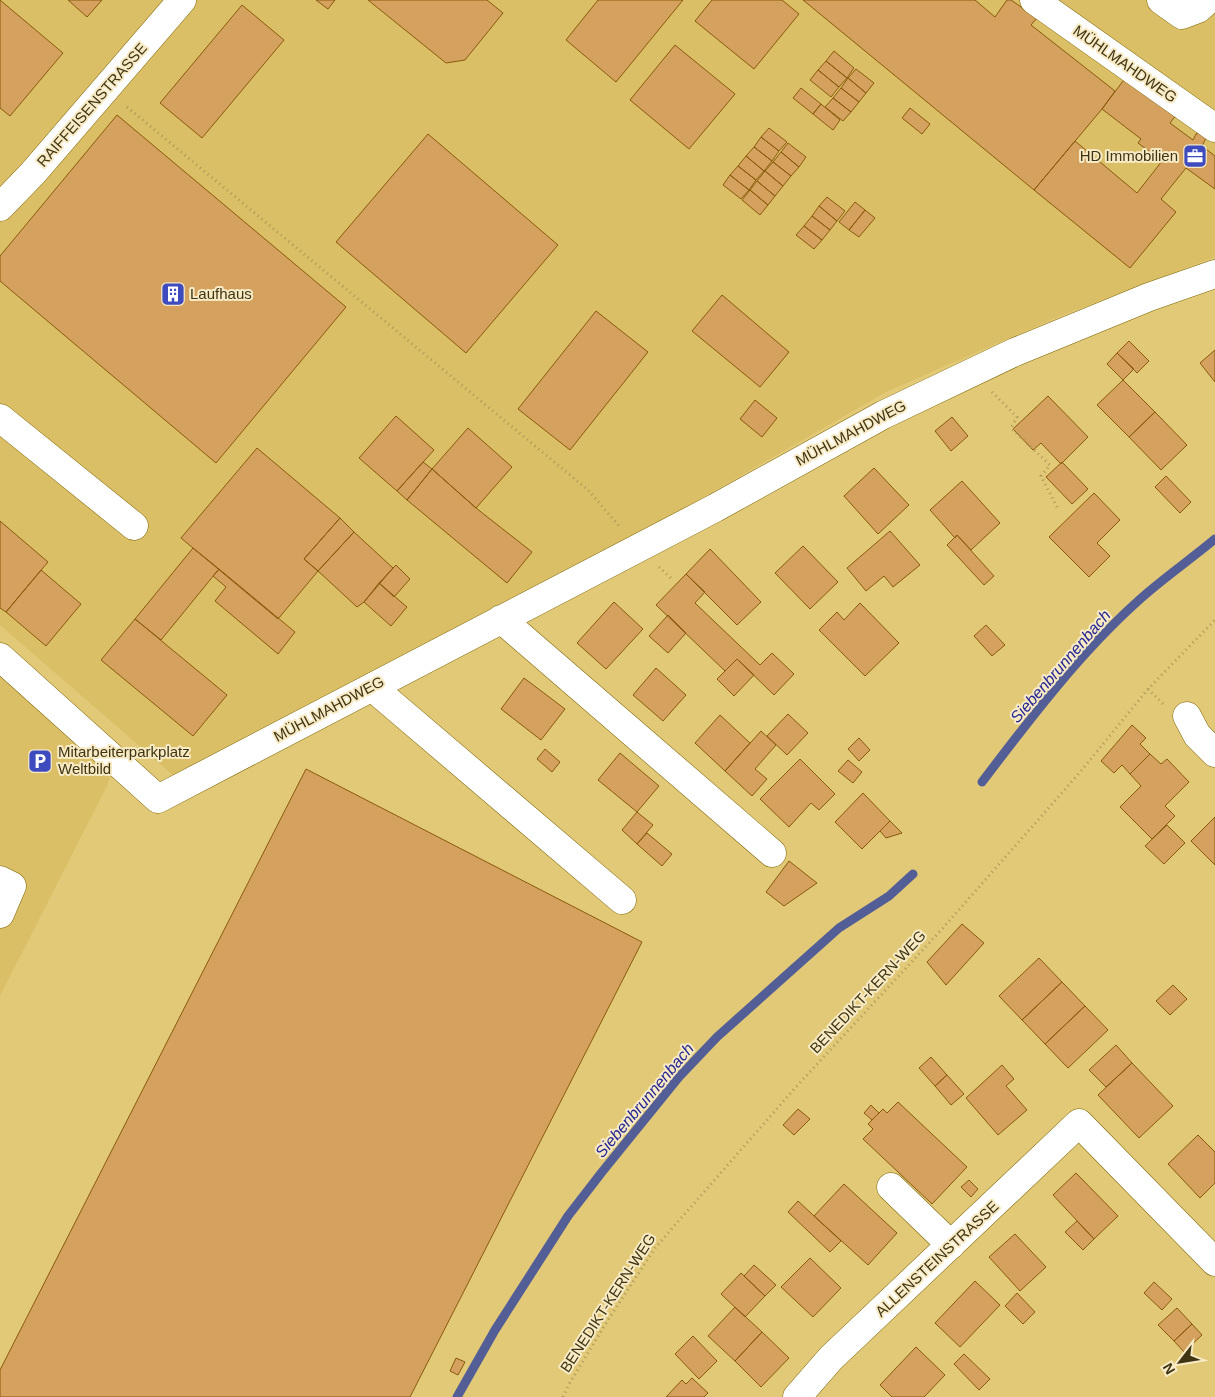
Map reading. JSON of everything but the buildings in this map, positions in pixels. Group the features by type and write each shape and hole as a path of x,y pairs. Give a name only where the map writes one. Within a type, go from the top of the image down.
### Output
{"street":[{"name":"RAIFFEISENSTRASSE","path":"0,207 33,173 182,0"},
{"name":"MÜHLMAHDWEG","path":"1034,0 1215,128"},
{"path":"1161,0 1182,15 1198,9 1208,0"},
{"name":"MÜHLMAHDWEG","path":"0,657 158,798 638,548 883,415 1015,352 1149,297 1215,274"},
{"path":"0,418 134,526"},
{"path":"500,619 772,853"},
{"path":"372,687 622,900"},
{"path":"1187,716 1197,735 1215,753"},
{"path":"0,880 12,886 0,914"},
{"name":"ALLENSTEINSTRASSE","path":"797,1397 832,1358 1080,1123 1215,1262"},
{"path":"891,1187 951,1245"}],"path":[{"path":"105,89 588,490 638,548"},
{"path":"972,372 1017,417 1011,428 1050,465 1041,476 1058,509"},
{"name":"BENEDIKT-KERN-WEG","path":"563,1397 608,1320 655,1248 795,1088 943,928 1081,771 1148,689 1215,620"}],"shaded area":[{"path":"0,0 1215,0 1215,257 1060,316 886,392 610,551 174,776 0,625"},
{"path":"0,673 112,771 107,786 0,996"}],"waterway":[{"name":"Siebenbrunnenbach","path":"982,782 1075,665 1116,621 1147,593 1215,539"},
{"name":"Siebenbrunnenbach","path":"457,1397 495,1330 568,1216 679,1077 717,1037 839,928 889,896 913,874"}],"place":[{"name":"HD Immobilien","path":"1195,156"},
{"name":"Laufhaus","path":"173,294"},
{"name":"Mitarbeiterparkplatz Weltbild","path":"40,761"}]}
